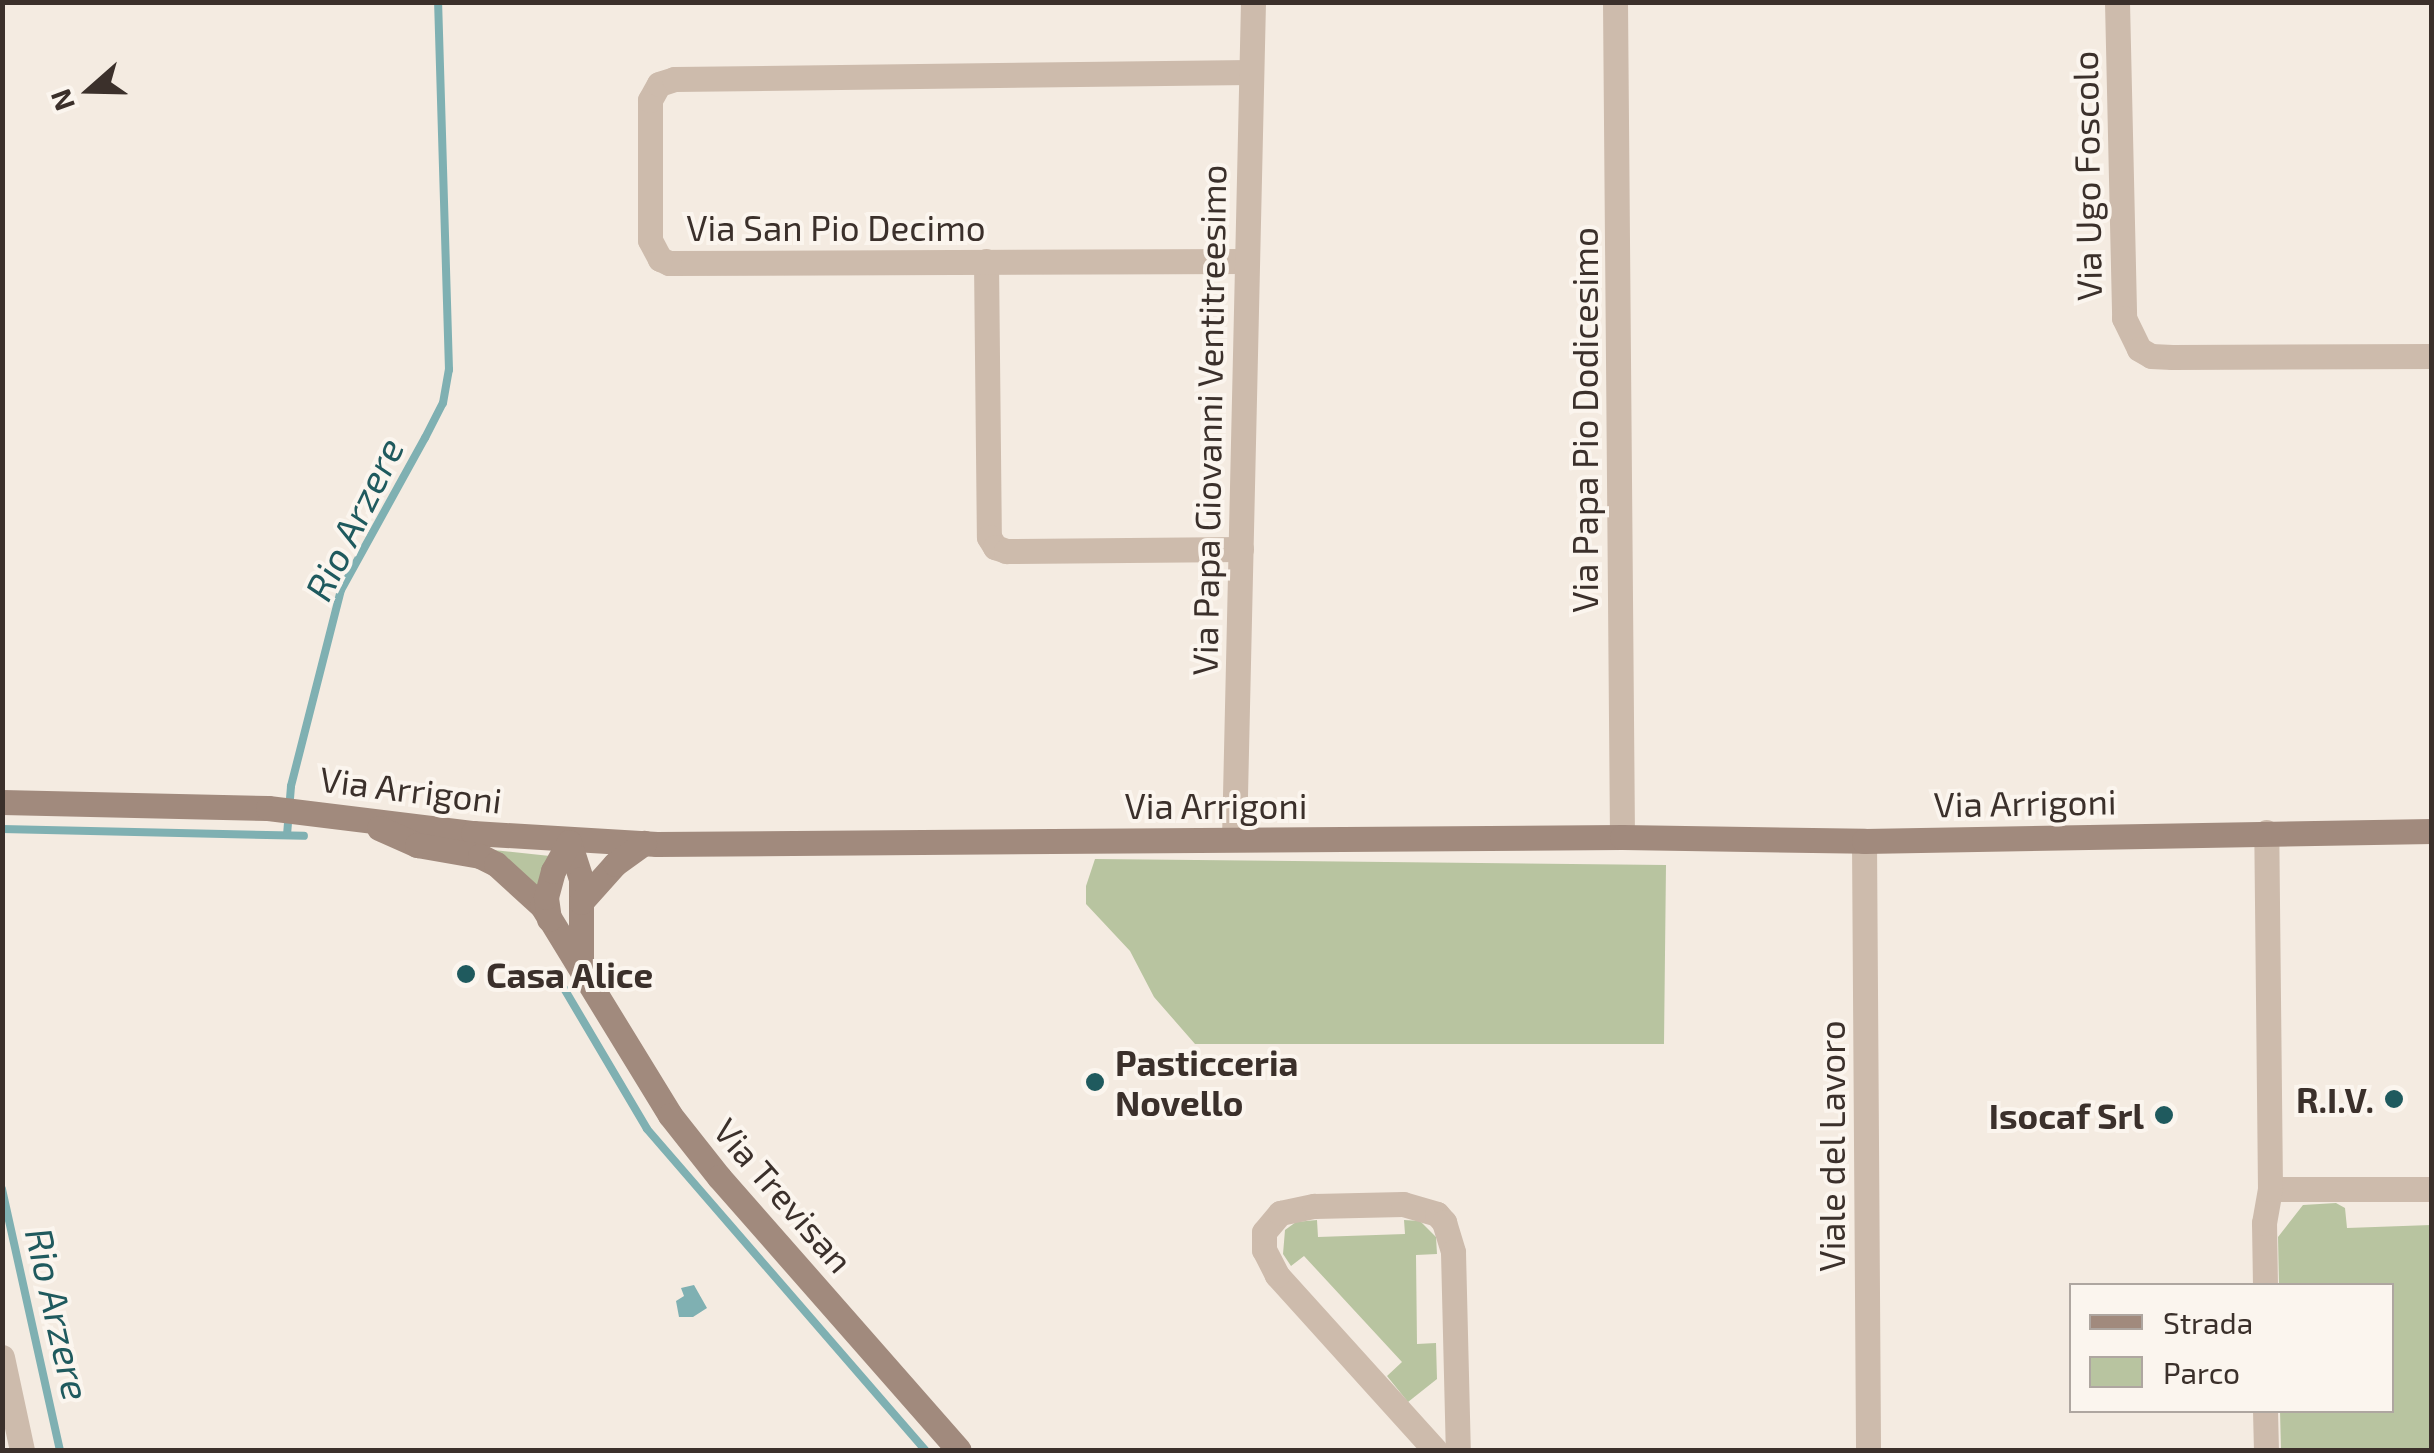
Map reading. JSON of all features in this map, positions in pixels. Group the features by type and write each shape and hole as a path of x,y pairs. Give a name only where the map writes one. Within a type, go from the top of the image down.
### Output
{"street":[{"name":"Via Papa Giovanni Ventitreesimo","path":"1234,839 1252,2"},
{"name":"Via Papa Pio Dodicesimo","path":"1616,2 1622,838"},
{"name":"Via Ugo Foscolo","path":"2117,2 2124,318 2139,349 2151,356 2172,357 2432,356"},
{"name":"Via San Pio Decimo","path":"1246,260 681,265 660,259 650,240 653,90 674,80 1250,72"},
{"path":"986,261 989,537 995,547 1241,549"},
{"name":"Via Arrigoni","path":"2,802 276,808 569,842 644,843 1864,840 2432,831"},
{"name":"Via Trevisan","path":"361,817 404,841 480,856 496,864 549,918 637,1065 707,1162 960,1450"},
{"path":"2264,1283 2264,1223 2270,1189 2266,832"},
{"name":"Viale del Lavoro","path":"1864,840 1868,1450"},
{"path":"549,918 546,897 553,871 569,842"},
{"name":"Via Trevisan","path":"569,842 581,879 581,967"},
{"path":"582,902 615,864 644,843"},
{"path":"2270,1189 2432,1189"},
{"path":"1435,1450 1277,1275 1264,1250 1264,1232 1280,1213 1304,1207 1403,1204 1437,1214 1444,1222 1453,1252 1458,1450"},
{"path":"2,1357 22,1450"},
{"path":"2266,1413 2266,1450"}],"green space":[{"path":"493,850 550,856 539,888"},
{"path":"1095,859 1666,865 1664,1044 1195,1044 1154,997 1130,951 1086,904 1086,886"},
{"path":"2336,1203 2345,1208 2347,1228 2431,1225 2431,1450 2281,1450 2280,1413 2394,1413 2394,1283 2279,1283 2278,1237 2303,1205"},
{"path":"1317,1220 1318,1237 1405,1234 1404,1220 1420,1221 1436,1237 1437,1254 1416,1255 1417,1344 1436,1343 1437,1379 1408,1402 1387,1376 1402,1362 1304,1256 1291,1266 1283,1254 1285,1230 1296,1222"}],"water":[{"path":"694,1285 707,1308 693,1317 679,1317 676,1301 684,1296 681,1288"}],"waterway":[{"name":"Rio Arzere","path":"287,835 291,786 341,590 443,403 449,370 438,2"},
{"name":"Rio Arzere","path":"2,829 304,836"},
{"path":"559,980 647,1129 925,1450"},
{"name":"Rio Arzere","path":"2,1189 60,1450"}],"place":[{"name":"Casa Alice","path":"466,974"},
{"name":"Pasticceria Novello","path":"1095,1082"},
{"name":"R.I.V.","path":"2394,1099"},
{"name":"Isocaf Srl","path":"2164,1115"}]}
